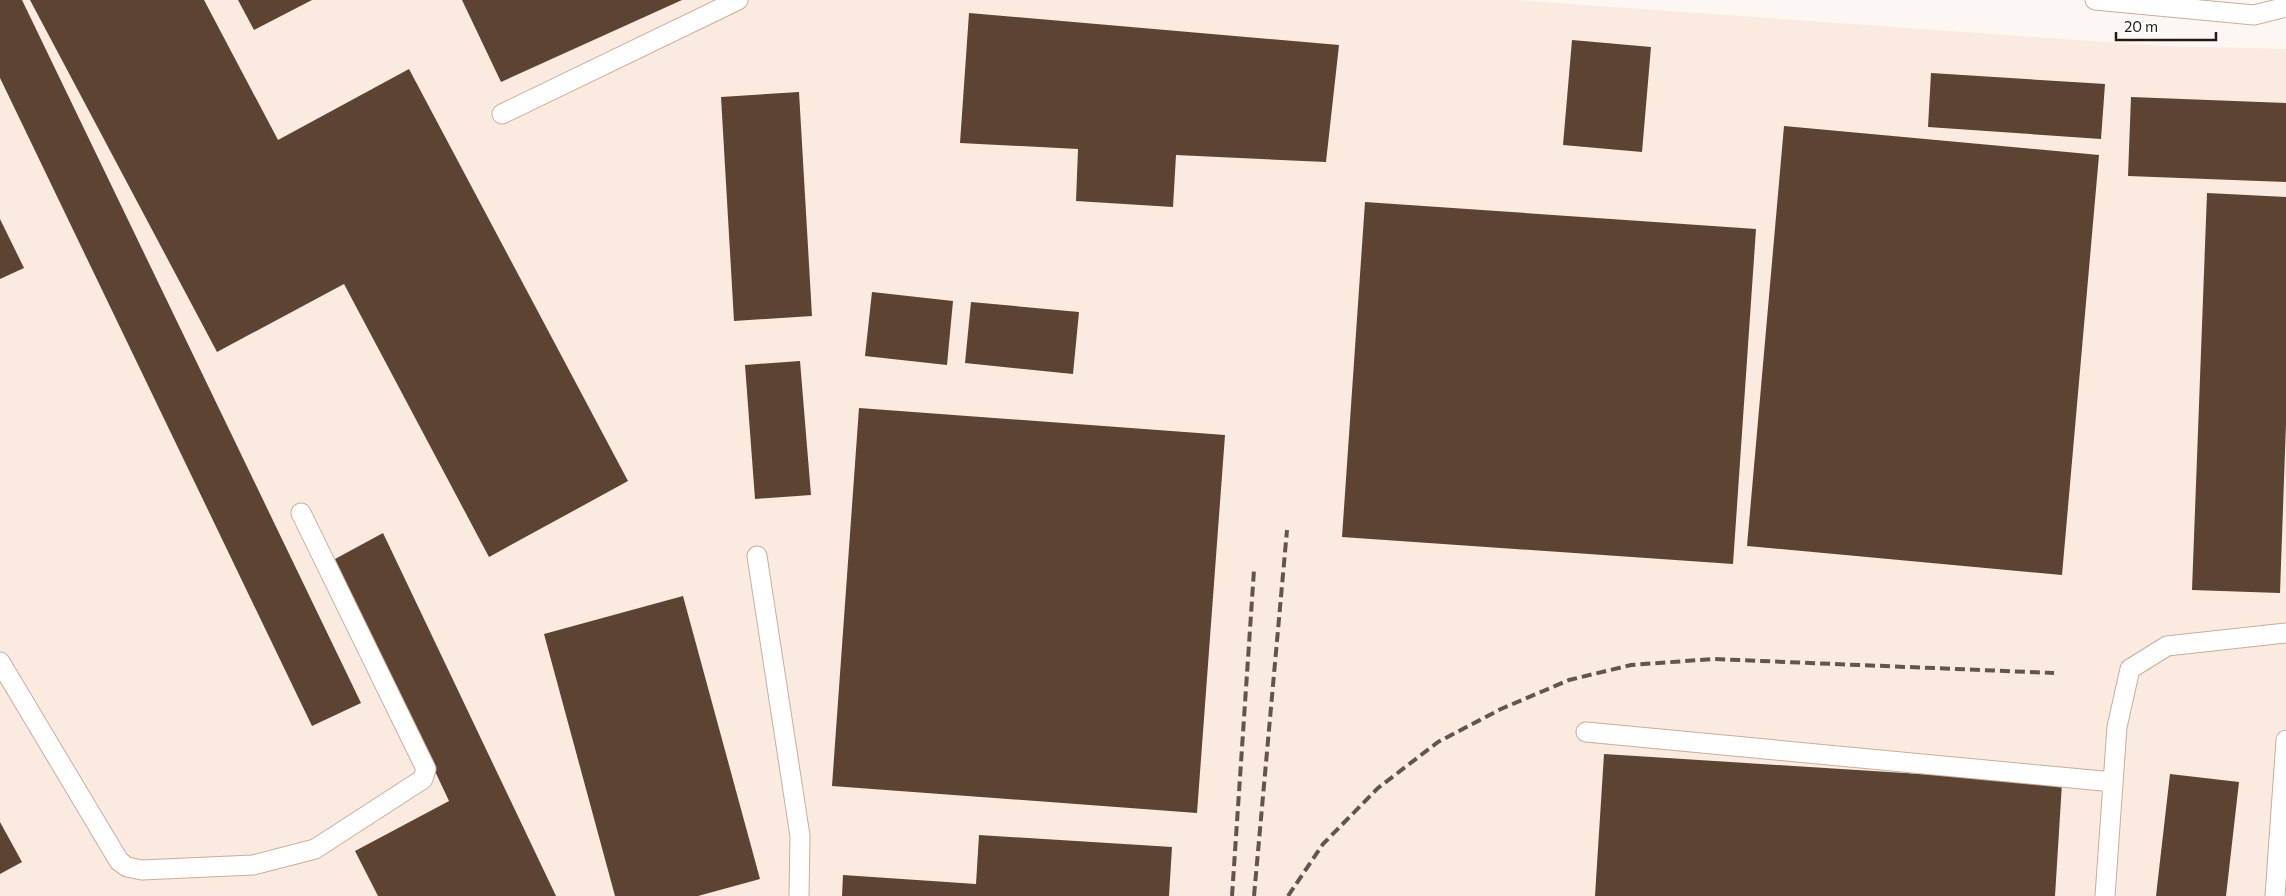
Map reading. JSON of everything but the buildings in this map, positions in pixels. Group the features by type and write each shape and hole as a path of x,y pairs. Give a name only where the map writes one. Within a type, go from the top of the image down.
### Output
{"lane":[{"path":"502,114 738,0"},
{"path":"2095,0 2254,14 2286,8"},
{"path":"0,662 119,861 127,867 142,870 253,865 315,849 423,779 426,770 301,514"},
{"path":"757,556 800,836 799,896"},
{"path":"2105,896 2117,727 2130,669 2167,646 2286,633"},
{"path":"1586,732 2113,782"},
{"path":"2275,896 2286,740"}],"shaded area":[{"path":"0,0 1515,0 2162,46 2286,49 2286,896 0,896"}],"railway":[{"path":"1254,896 1287,530"},
{"path":"1232,896 1254,570"},
{"path":"1288,896 1323,844 1378,788 1438,742 1501,709 1569,680 1631,665 1713,659 2054,673"}]}
